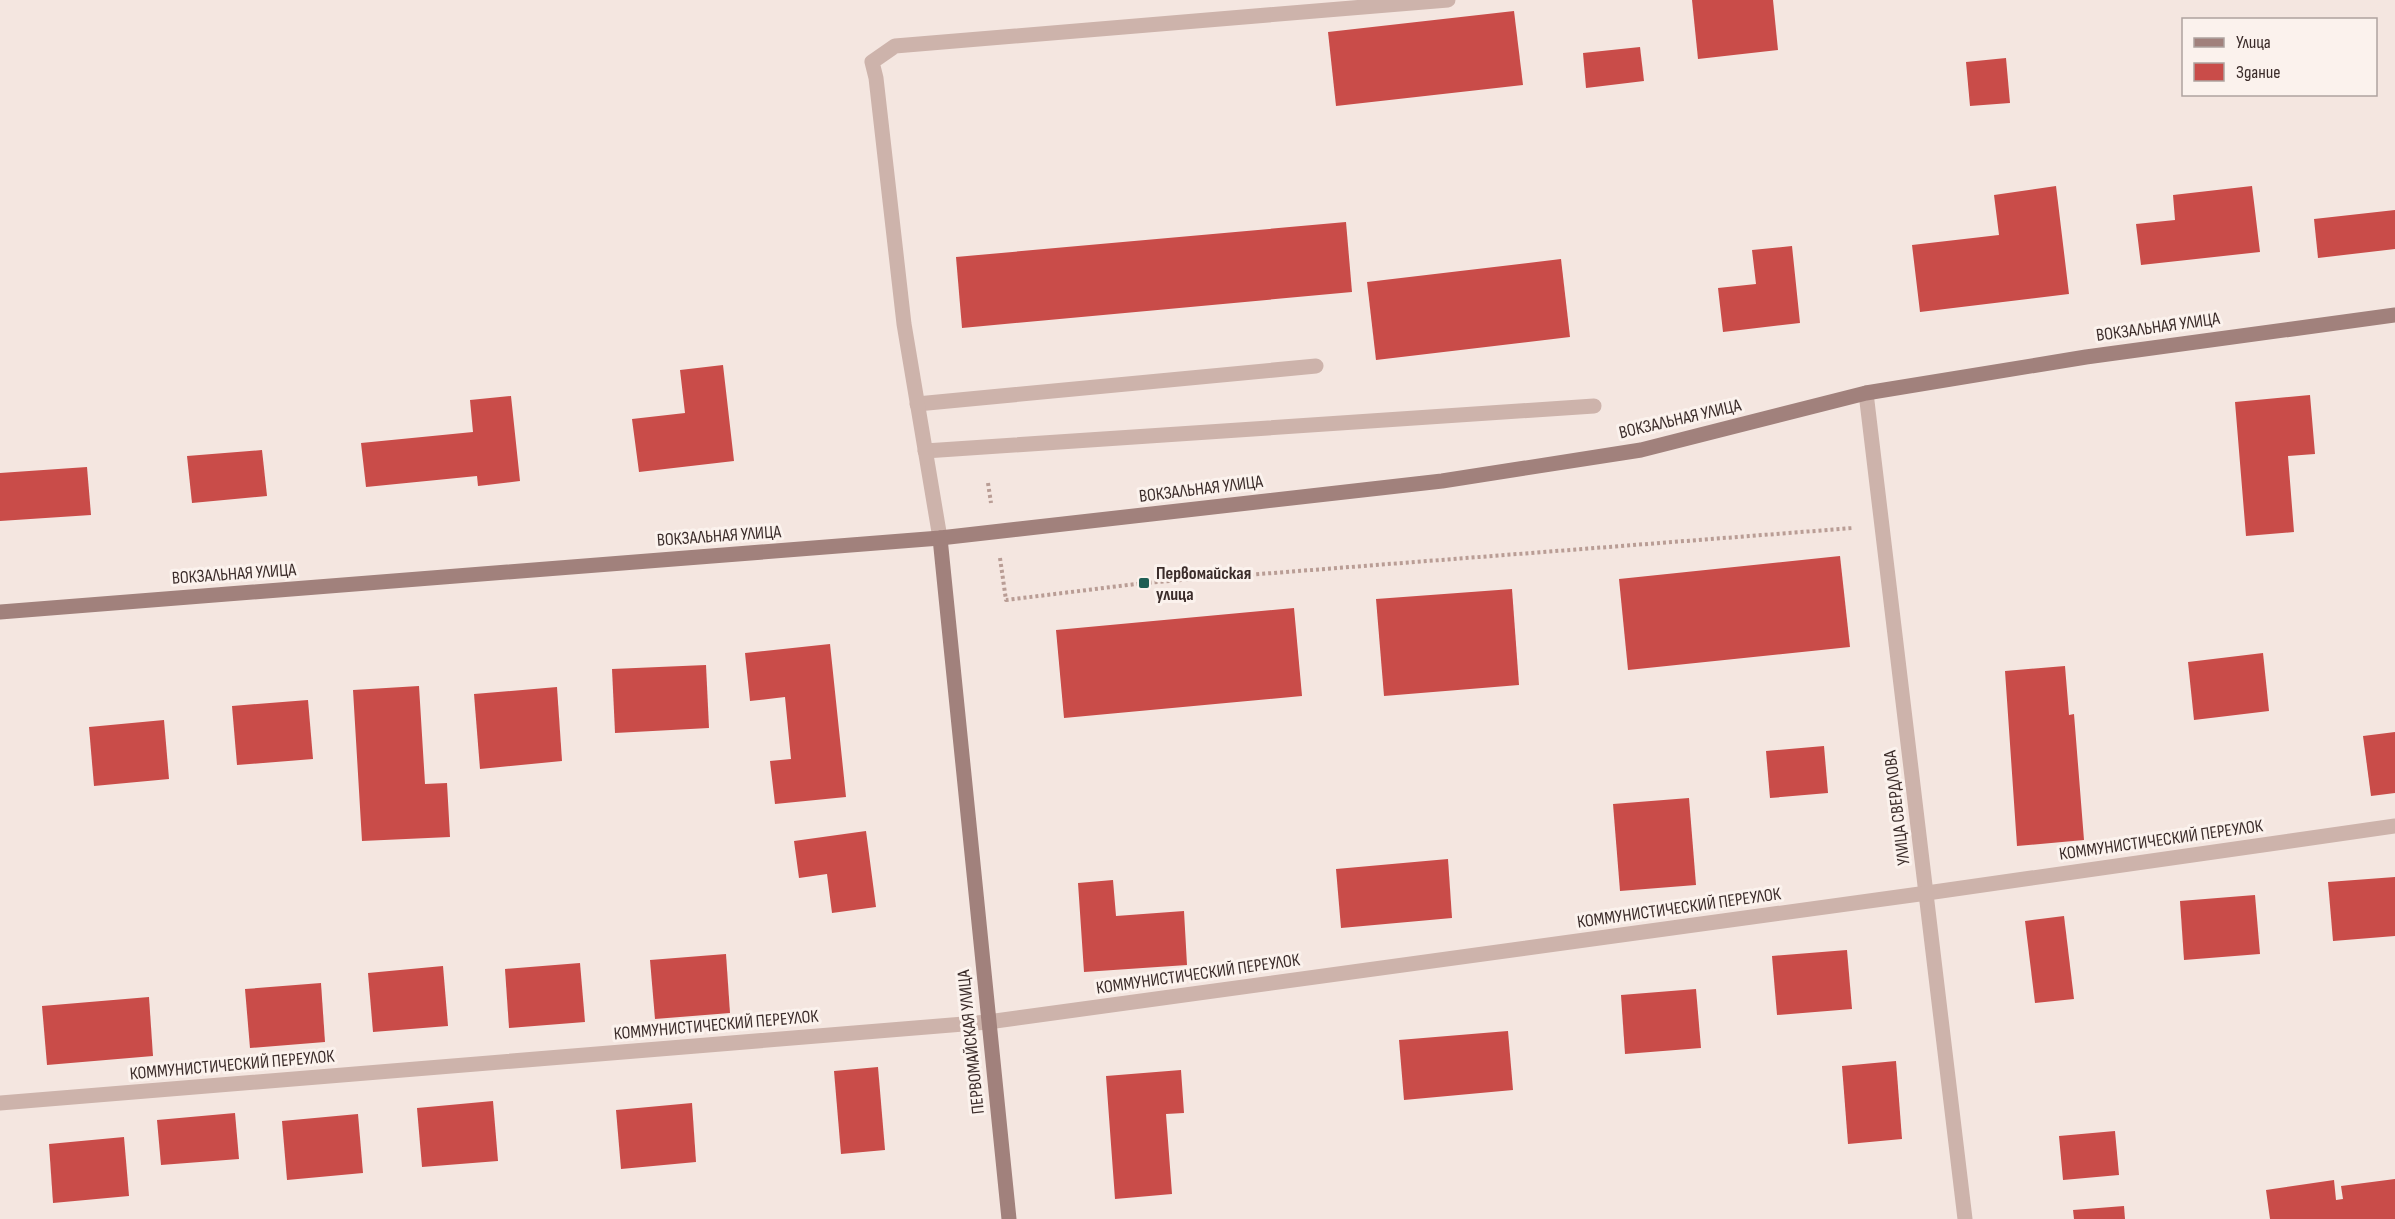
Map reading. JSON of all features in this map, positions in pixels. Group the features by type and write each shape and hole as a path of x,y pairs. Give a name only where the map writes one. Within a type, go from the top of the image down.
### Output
{"main road":[{"name":"ВОКЗАЛЬНАЯ УЛИЦА","path":"0,612 996,533 1442,481 1641,450 1866,393 2086,357 2395,315"},
{"name":"ПЕРВОМАЙСКАЯ УЛИЦА","path":"940,538 1009,1219"}],"street":[{"path":"940,538 904,324 876,78 872,62 895,46 1448,0"},
{"path":"917,404 1316,366"},
{"name":"УЛИЦА СВЕРДЛОВА","path":"1866,393 1965,1219"},
{"path":"925,451 1594,406"},
{"name":"КОММУНИСТИЧЕСКИЙ ПЕРЕУЛОК","path":"0,1103 988,1022 2395,826"}],"path":[{"path":"988,483 1006,600 1143,583 1860,527"}],"building":[{"path":"1692,0 1773,0 1778,50 1698,59"},
{"path":"1514,11 1523,85 1336,106 1328,32"},
{"path":"1640,47 1644,81 1586,88 1583,53"},
{"path":"2006,58 2010,103 1970,106 1966,62"},
{"path":"2056,186 2069,294 1920,312 1912,245 1999,235 1994,195"},
{"path":"2252,186 2260,252 2141,265 2136,224 2175,220 2173,195"},
{"path":"2395,210 2395,249 2318,258 2314,219"},
{"path":"1346,222 1352,292 962,328 956,257"},
{"path":"1792,246 1800,323 1723,332 1718,288 1756,284 1752,250"},
{"path":"1561,259 1570,337 1376,360 1367,282"},
{"path":"723,365 734,461 639,472 632,419 685,413 680,370"},
{"path":"2310,395 2315,454 2288,456 2294,532 2246,536 2235,402"},
{"path":"511,396 520,481 478,486 477,476 366,487 361,443 473,432 470,400"},
{"path":"262,450 267,496 192,503 187,456"},
{"path":"87,467 91,515 0,521 0,473"},
{"path":"1840,556 1850,647 1628,670 1619,579"},
{"path":"1512,589 1519,685 1384,696 1376,599"},
{"path":"1294,608 1302,696 1064,718 1056,630"},
{"path":"830,644 846,797 775,804 770,761 791,759 785,697 750,701 745,653"},
{"path":"2263,653 2269,711 2194,720 2188,662"},
{"path":"706,665 709,728 615,733 612,669"},
{"path":"2065,666 2069,715 2074,714 2084,840 2017,846 2005,671"},
{"path":"419,686 425,784 447,783 450,837 362,841 353,690"},
{"path":"557,687 562,761 480,769 474,694"},
{"path":"308,700 313,759 237,765 232,706"},
{"path":"164,720 169,779 94,786 89,727"},
{"path":"2395,732 2395,793 2371,796 2363,736"},
{"path":"1824,746 1828,793 1770,798 1766,751"},
{"path":"1689,798 1696,885 1620,891 1613,804"},
{"path":"866,831 876,907 832,913 827,874 799,878 794,841"},
{"path":"1448,859 1452,918 1341,928 1336,869"},
{"path":"2395,877 2395,936 2333,941 2328,882"},
{"path":"1113,880 1116,916 1184,911 1187,965 1084,972 1078,883"},
{"path":"2255,895 2260,954 2184,960 2180,901"},
{"path":"2064,916 2074,999 2035,1003 2025,921"},
{"path":"1847,950 1852,1009 1777,1015 1772,956"},
{"path":"726,954 730,1013 655,1019 650,960"},
{"path":"580,963 585,1022 509,1028 505,969"},
{"path":"443,966 448,1026 373,1032 368,973"},
{"path":"321,983 325,1042 250,1048 245,989"},
{"path":"1696,989 1701,1048 1625,1054 1621,995"},
{"path":"149,997 153,1056 47,1065 42,1006"},
{"path":"1508,1031 1513,1090 1404,1100 1399,1040"},
{"path":"1896,1061 1902,1139 1848,1144 1842,1066"},
{"path":"878,1067 885,1150 841,1154 834,1071"},
{"path":"1181,1070 1184,1113 1166,1114 1172,1194 1115,1199 1106,1076"},
{"path":"493,1101 498,1161 422,1167 417,1108"},
{"path":"692,1103 696,1162 621,1169 616,1110"},
{"path":"235,1113 239,1159 161,1165 157,1120"},
{"path":"358,1114 363,1173 287,1180 282,1121"},
{"path":"2115,1131 2119,1175 2063,1180 2059,1136"},
{"path":"124,1137 129,1196 53,1203 49,1144"},
{"path":"2395,1179 2395,1219 2270,1219 2266,1190 2334,1180 2336,1200 2343,1199 2341,1186"},
{"path":"2124,1206 2125,1219 2074,1219 2073,1210"}],"place":[{"name":"Первомайская улица","path":"1144,583"}]}
